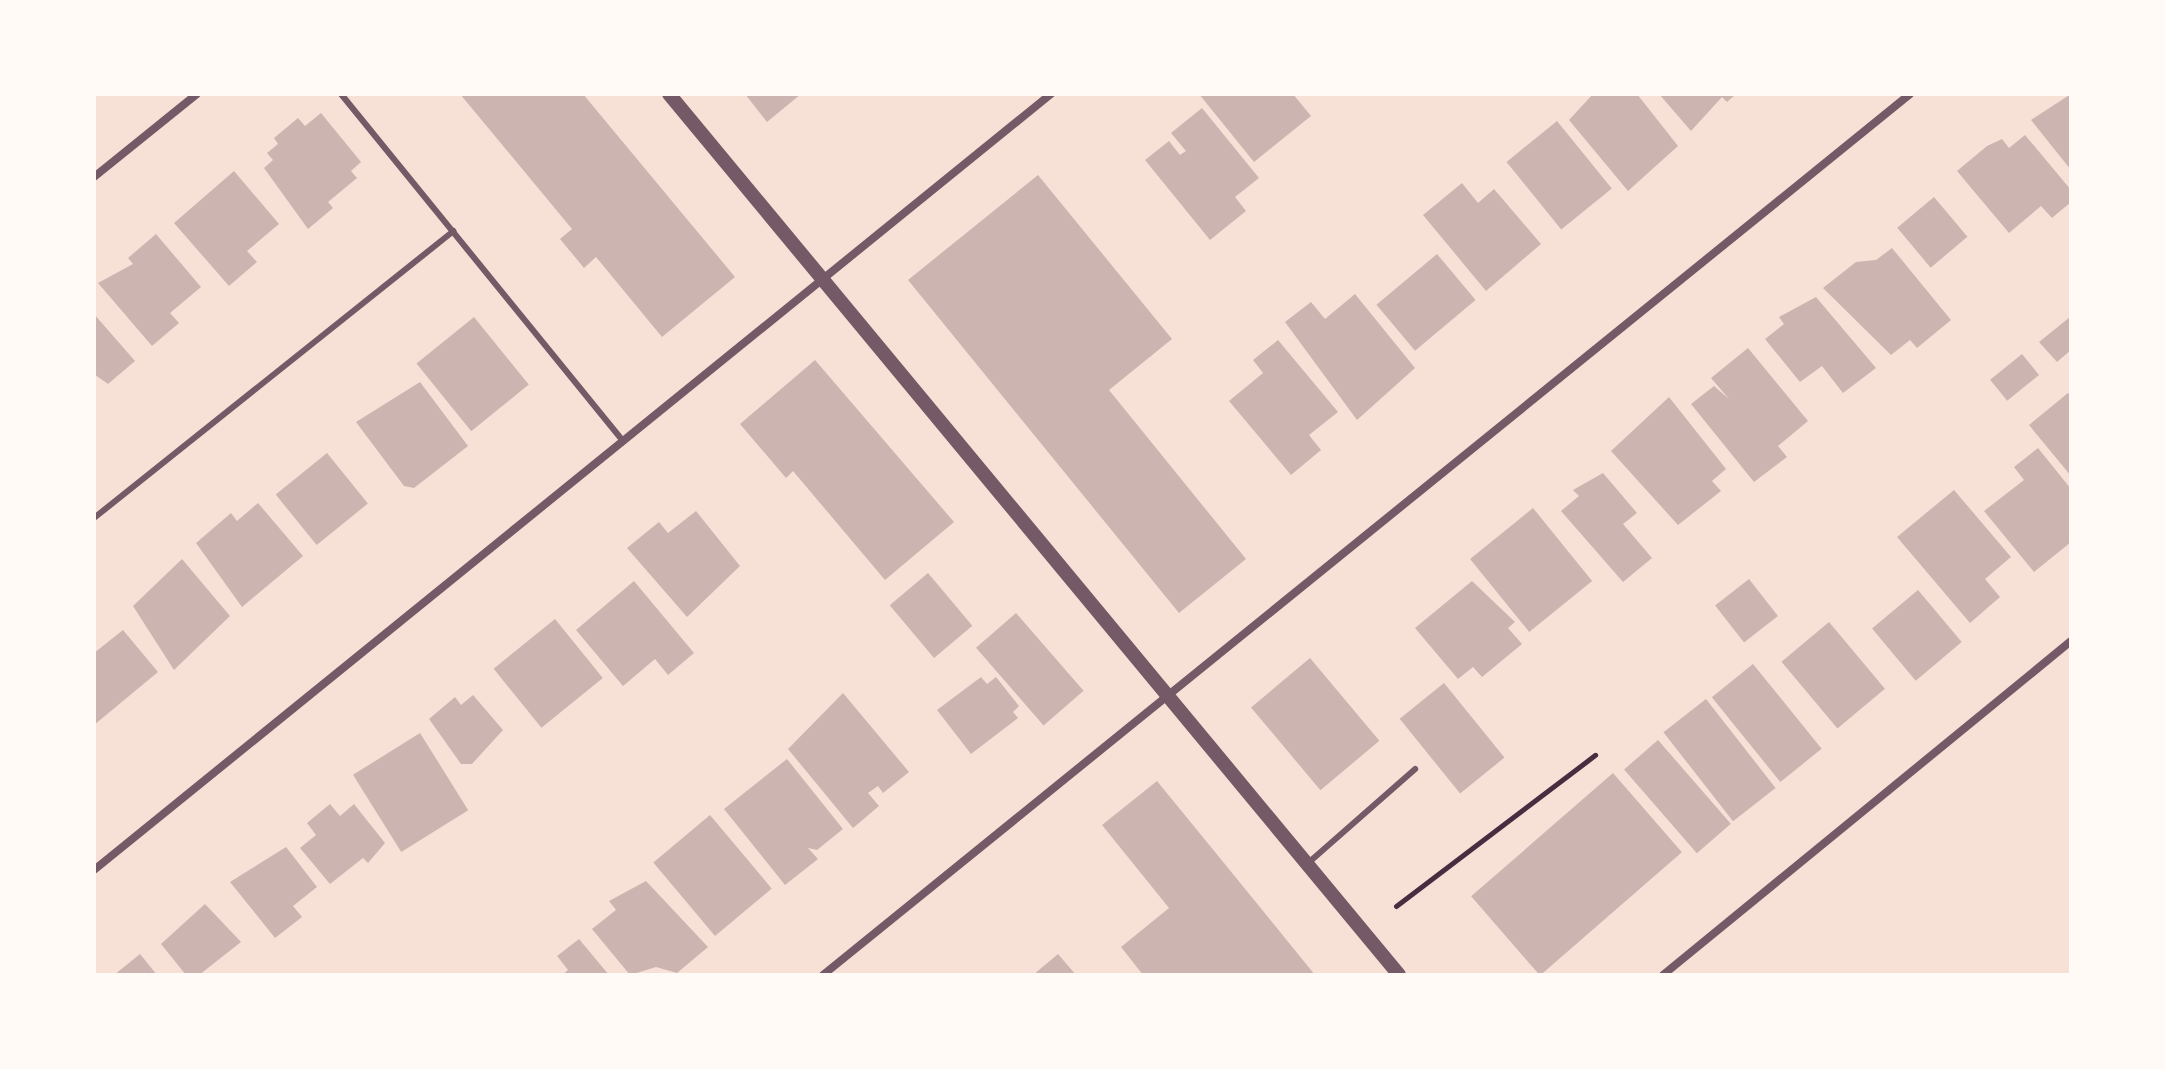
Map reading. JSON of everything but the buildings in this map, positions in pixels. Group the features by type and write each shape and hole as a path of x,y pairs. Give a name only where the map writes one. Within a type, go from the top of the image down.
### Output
{"street":[{"path":"94,177 197,94"},
{"path":"669,94 1399,975"},
{"path":"94,870 620,437 1051,94"},
{"path":"823,975 1910,94"},
{"path":"1663,975 2071,641"}],"lane":[{"path":"341,94 620,437"},
{"path":"94,518 453,231"},
{"path":"1307,864 1415,769"}],"path":[{"path":"1396,906 1595,755"}]}
